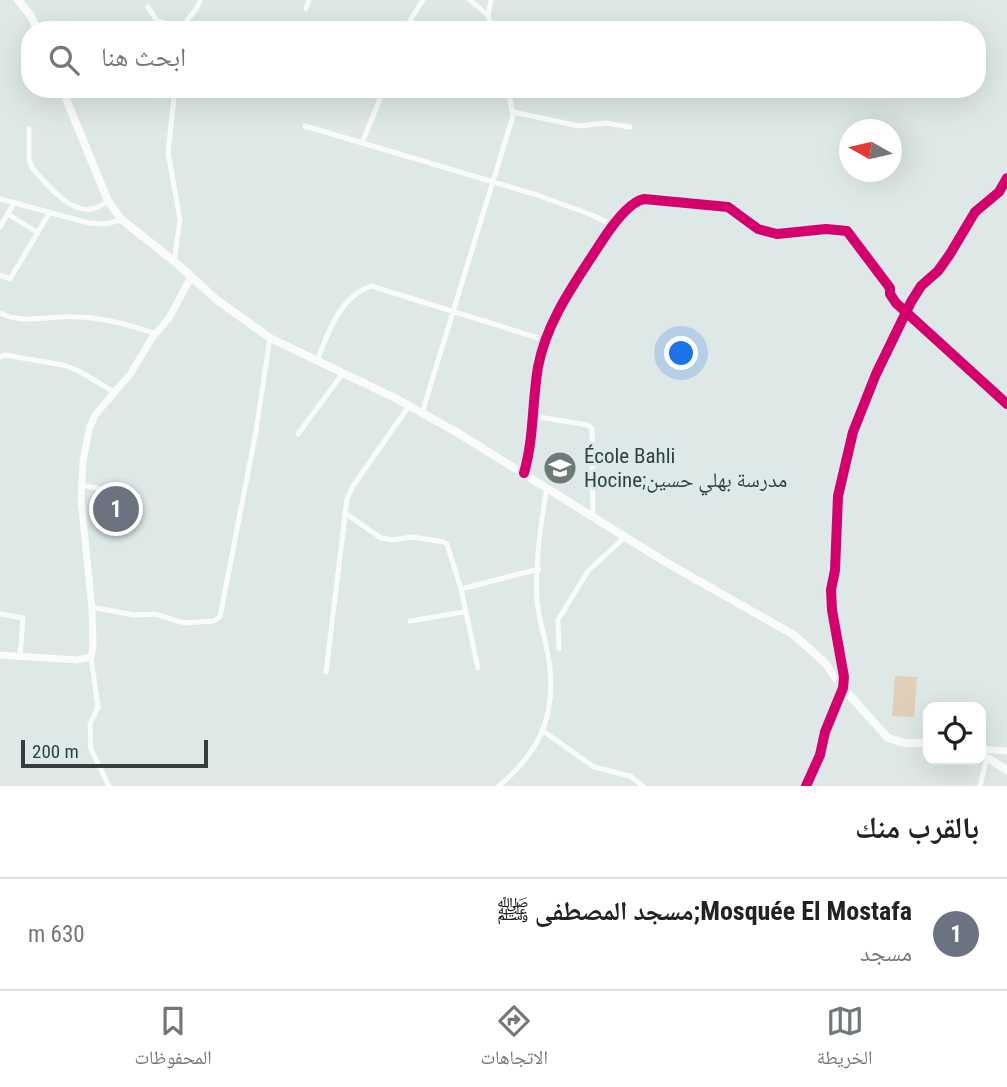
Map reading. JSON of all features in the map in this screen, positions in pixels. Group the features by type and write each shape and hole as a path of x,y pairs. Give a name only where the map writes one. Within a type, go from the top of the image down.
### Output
{"main road":[{"path":"18,0 33,21"},
{"path":"66,98 108,201 122,220 174,261 216,300 270,338 409,405 625,537 793,635 825,663 843,688 888,738 905,743 923,743"},
{"path":"986,757 1007,770"}],"street":[{"path":"188,21 201,0"},
{"path":"306,9 309,0"},
{"path":"410,21 423,0"},
{"path":"470,0 488,15"},
{"path":"490,21 491,0"},
{"path":"148,7 157,21"},
{"path":"173,98 168,152 180,220 174,261"},
{"path":"362,144 380,98"},
{"path":"422,413 513,112 510,98"},
{"path":"513,112 579,126 606,123 630,128"},
{"path":"305,126 493,181 571,207 613,225"},
{"path":"29,129 29,160 33,169 60,199 86,209 93,209 108,201"},
{"path":"806,786 820,755 825,732 843,688 844,677 831,590 835,570 838,496 853,432 876,374 921,286 938,271 975,212 999,192 1007,178"},
{"path":"0,199 97,223 122,220"},
{"path":"524,473 539,366 545,340 557,310 613,225 638,200 644,199 728,207 758,229 777,234 827,229 847,231 890,288 892,298 1007,404"},
{"path":"0,227 14,203"},
{"path":"0,275 10,279 50,212"},
{"path":"8,214 38,233"},
{"path":"108,786 91,749 90,724 98,707 90,657 93,648 91,607 81,485 89,430 95,415 131,373 175,310 191,277"},
{"path":"317,360 341,309 364,289 374,286 545,340"},
{"path":"0,313 15,319 59,317 99,320 133,326 156,334"},
{"path":"91,607 134,615 155,614 184,623 214,621 220,617 256,431 270,338"},
{"path":"0,357 5,355 63,365 79,371 114,392"},
{"path":"298,434 343,373"},
{"path":"326,672 345,513 353,486 409,405"},
{"path":"533,416 588,425 592,429 593,516"},
{"path":"81,485 138,496"},
{"path":"499,786 530,756 542,731 549,702 550,668 537,600 542,514 547,488"},
{"path":"345,513 381,538 393,540 412,537 446,543 461,589 478,668"},
{"path":"559,649 558,620 588,571 625,537"},
{"path":"461,589 538,569"},
{"path":"410,621 464,612"},
{"path":"0,614 23,618 20,657"},
{"path":"0,655 78,660 90,657"},
{"path":"542,731 594,767 630,776 643,786"},
{"path":"986,749 1007,751"},
{"path":"980,786 983,765"}],"shaded area":[{"path":"895,676 917,677 914,717 892,716"}],"cycle path":[{"path":"806,786 820,755 825,732 843,688 844,677 831,590 835,570 838,496 853,432 876,374 911,302 921,286 938,271 975,212 999,192 1007,178"},
{"path":"524,473 530,447 538,367 548,333 572,288 608,231 625,211 644,199 728,207 758,229 777,234 826,229 847,231 890,288 890,294 896,303 1007,404"}],"place":[{"name":"École Bahli Hocine;مدرسة بهلي حسين","path":"560,468"},
{"name":"Mosquée El Mostafa;مسجد المصطفى ﷺ","path":"116,509"}]}
